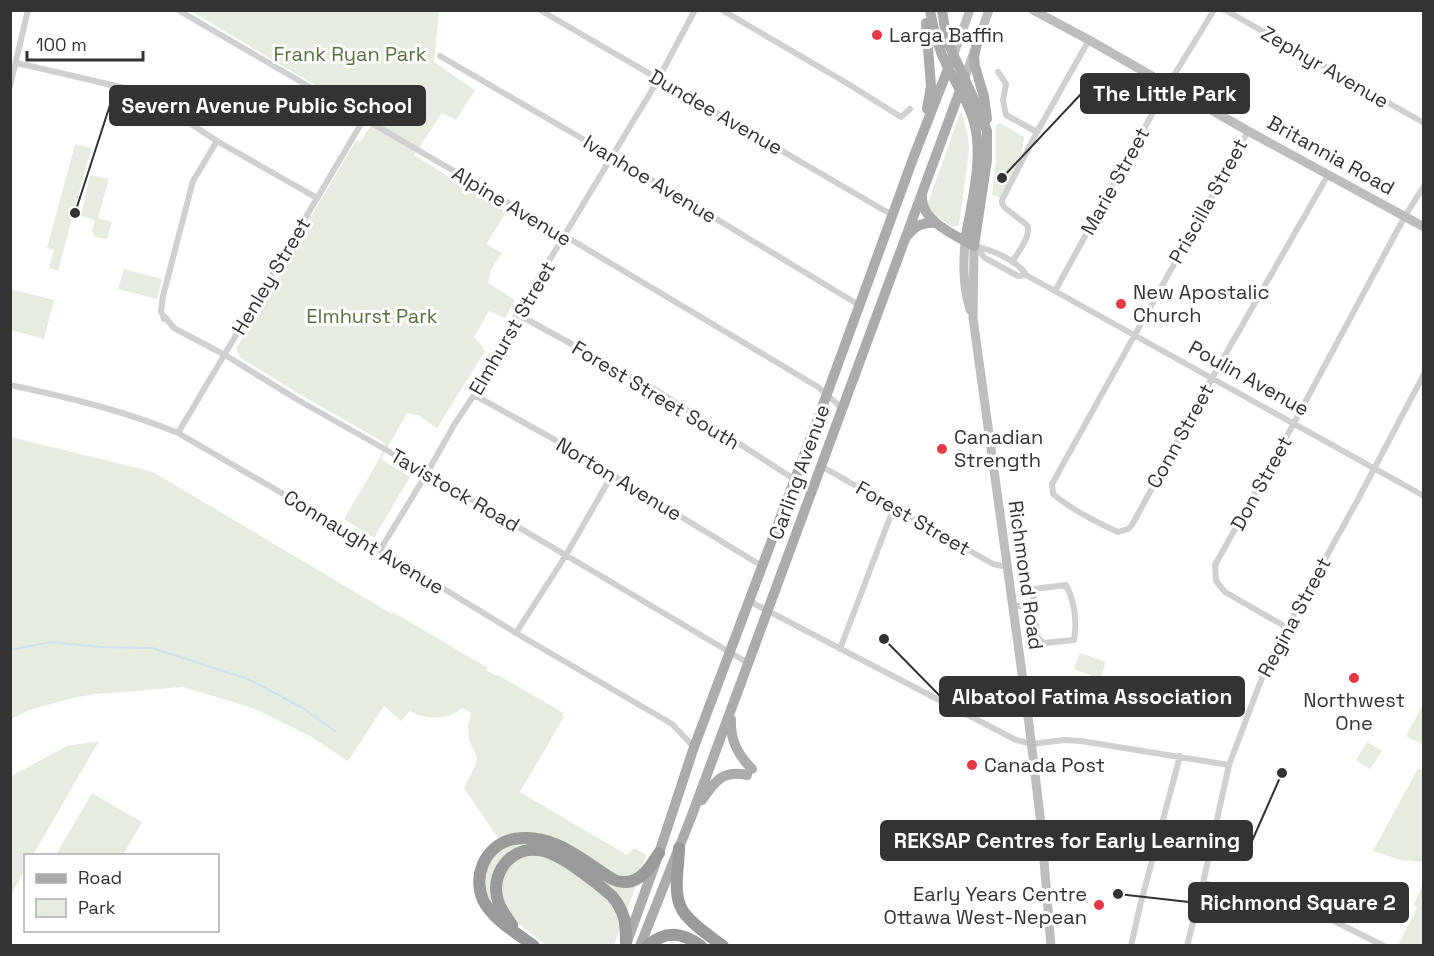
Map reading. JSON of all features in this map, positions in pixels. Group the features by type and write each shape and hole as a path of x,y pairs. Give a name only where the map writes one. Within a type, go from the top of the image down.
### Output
{"highway":[{"path":"534,945 500,921 484,901 480,886 481,871 486,858 502,842 531,837 551,842 573,852 610,878 626,882 642,875 659,853"},
{"path":"680,848 677,888 682,909 689,919 723,945"},
{"path":"518,933 498,901 497,878 502,866 514,855 534,849 559,857 612,896 625,919 626,945"},
{"path":"648,945 659,937 672,934 687,936 701,945"}],"main road":[{"name":"Richmond Road","path":"928,10 936,40 973,119 976,134 978,152 969,243"},
{"path":"914,156 930,93 928,10"},
{"name":"Richmond Road","path":"942,10 953,56 980,110 987,131 987,160 963,263 964,284 973,318 1032,744 1051,945"},
{"name":"Carling Avenue","path":"626,945 694,747 970,10"},
{"name":"Carling Avenue","path":"640,945 680,848 989,10"},
{"name":"Britannia Road","path":"1033,10 1248,131 1424,226"},
{"path":"978,39 974,57 986,103 987,131"},
{"path":"922,191 923,207 936,223"},
{"path":"905,238 918,225 926,222 936,223"},
{"name":"Poulin Avenue","path":"936,223 969,243"},
{"path":"692,815 721,777 749,772 734,745 731,710"}],"street":[{"path":"10,86 28,10"},
{"name":"Alpine Avenue","path":"178,10 565,236 827,393 842,408"},
{"name":"Dundee Avenue","path":"540,10 892,215"},
{"name":"Elmhurst Street","path":"380,550 474,395 517,314 659,78 695,10"},
{"path":"722,10 901,117 910,109"},
{"name":"Marie Street","path":"1055,291 1168,85 1214,10"},
{"name":"Zephyr Avenue","path":"1226,11 1424,123"},
{"path":"1012,262 1029,228 1004,207 1002,203 1004,195 1089,40"},
{"name":"Ivanhoe Avenue","path":"440,56 859,304"},
{"path":"16,63 142,92 217,141 317,198"},
{"path":"998,72 1006,84 1003,100 1006,115 1037,132"},
{"name":"Henley Street","path":"178,433 364,119"},
{"name":"Priscilla Street","path":"1053,494 1052,484 1248,131"},
{"name":"Tavistock Road","path":"217,141 193,181 163,296 161,311 164,319 165,317 174,328 225,355 748,663"},
{"name":"Conn Street","path":"1053,494 1062,502 1118,532 1132,525 1212,378 1329,175"},
{"name":"Don Street","path":"1286,627 1225,592 1216,581 1215,565 1405,216 1424,186"},
{"name":"Poulin Avenue","path":"969,243 987,248 1023,268 1026,275"},
{"name":"Poulin Avenue","path":"969,243 985,258 1018,276 1026,275 1424,496"},
{"name":"Forest Street South","path":"517,314 659,392 794,479"},
{"name":"Regina Street","path":"1187,945 1229,765 1268,662 1424,374"},
{"name":"Connaught Avenue","path":"10,385 126,415 178,433 672,724 694,747"},
{"name":"Norton Avenue","path":"474,395 550,437 762,566"},
{"name":"Forest Street","path":"821,466 993,564 1007,567"},
{"path":"516,633 566,555 612,475"},
{"path":"840,649 894,507"},
{"path":"1066,585 1072,596 1075,615 1074,640 1044,643 1038,638 1033,606 1034,589 1066,585"},
{"path":"749,601 1016,740 1032,744 1064,740 1081,741 1229,765"},
{"path":"1012,606 1033,606"},
{"path":"1131,945 1180,756"},
{"path":"1203,883 1320,914 1384,945"}],"green space":[{"name":"Elmhurst Park","path":"191,11 439,11 434,62 475,90 456,120 442,113 414,155 504,211 505,214 487,243 502,253 491,270 488,283 515,300 505,318 489,311 474,337 485,351 437,428 418,415 407,413 381,459 410,477 374,538 344,519 380,458 385,443 241,358 236,349 283,269 282,265 356,141 361,141 377,115 369,111 366,115 363,114"},
{"path":"960,113 962,113 968,137 969,149 959,225 953,227 933,214 927,206"},
{"path":"1000,123 1024,137 1022,153 1001,198 992,195 996,160 996,125"},
{"path":"75,144 91,148 58,271 49,268 54,250 47,248"},
{"path":"90,175 109,179 98,218 112,222 107,239 95,237 92,231 95,220 81,216"},
{"path":"124,269 162,279 157,299 118,289"},
{"path":"10,289 54,300 44,339 11,330"},
{"path":"11,437 153,472 392,614 393,612 488,668 486,670 564,713 562,715 564,717 520,792 627,855 634,848 646,855 642,867 636,873 635,888 614,945 545,945 492,904 487,897 484,886 485,872 490,861 504,847 464,788 477,757 469,740 468,726 471,713 462,708 450,715 437,718 410,711 401,721 384,706 348,761 310,736 253,708 183,687 73,698 29,710 11,719"},
{"path":"1080,653 1106,662 1100,679 1074,669"},
{"path":"1423,705 1423,745 1406,736"},
{"path":"99,741 34,854 24,854 24,871 11,895 11,776 67,746"},
{"path":"1367,742 1382,751 1370,769 1356,760"},
{"path":"1418,768 1423,771 1423,862 1401,860 1373,851"},
{"path":"92,793 142,822 124,854 57,854"},
{"path":"1423,883 1423,945 1398,945 1417,908 1414,905"}],"waterway":[{"path":"10,650 51,642 101,647 152,648 248,679 301,707 335,731"}],"place":[{"name":"Larga Baffin","path":"877,35"},
{"name":"The Little Park","path":"1002,178"},
{"name":"Severn Avenue Public School","path":"75,213"},
{"name":"New Apostalic Church","path":"1121,304"},
{"name":"Canadian Strength","path":"942,449"},
{"name":"Albatool Fatima Association","path":"884,639"},
{"name":"Northwest One","path":"1354,678"},
{"name":"Canada Post","path":"972,765"},
{"name":"REKSAP Centres for Early Learning","path":"1282,773"},
{"name":"Richmond Square 2","path":"1118,894"},
{"name":"Early Years Centre Ottawa West-Nepean","path":"1099,905"}],"park label":[{"name":"Frank Ryan Park","path":"350,54"}]}
